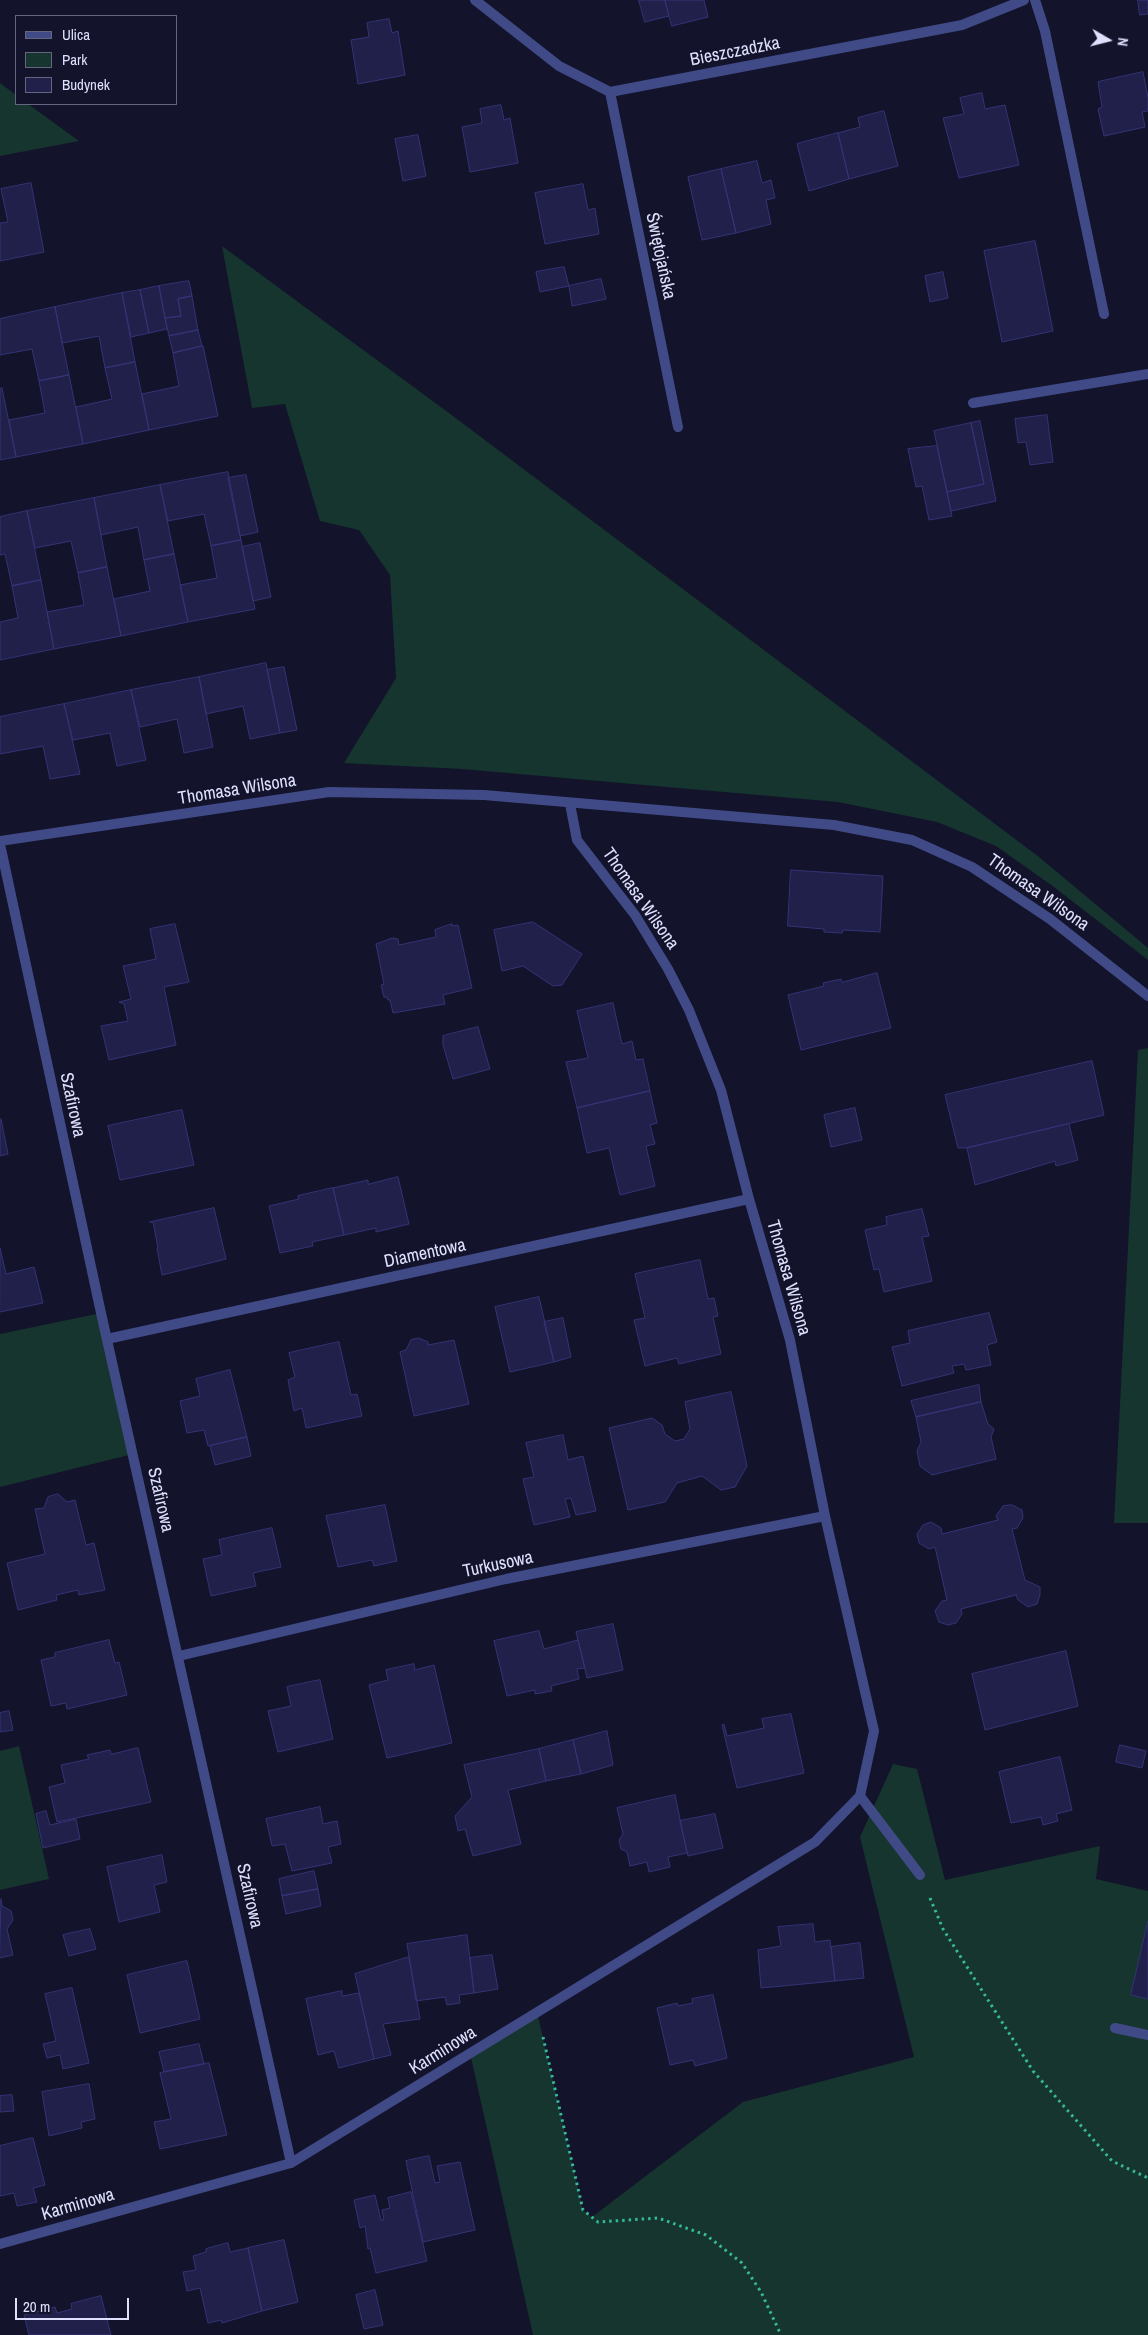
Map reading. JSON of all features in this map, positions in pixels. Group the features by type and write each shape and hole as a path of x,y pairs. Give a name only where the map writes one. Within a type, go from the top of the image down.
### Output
{"street":[{"path":"475,0 559,66 610,92"},
{"name":"Bieszczadzka","path":"610,92 962,25 1024,0"},
{"path":"1035,0 1045,31 1104,314"},
{"name":"Świętojańska","path":"610,92 678,428"},
{"path":"973,403 1148,374"},
{"name":"Thomasa Wilsona","path":"0,843 329,792 484,795 570,804 834,825 912,840 980,872 1050,919 1148,996"},
{"name":"Thomasa Wilsona","path":"570,804 577,840 635,916 668,970 690,1010 721,1090 749,1200 790,1340 825,1516 874,1731 860,1796"},
{"name":"Szafirowa","path":"0,843 107,1338 291,2163"},
{"name":"Diamentowa","path":"107,1338 749,1200"},
{"name":"Turkusowa","path":"179,1656 506,1579 825,1516"},
{"path":"860,1796 920,1874"},
{"name":"Karminowa","path":"0,2244 291,2163 815,1842 860,1796"},
{"path":"1115,2028 1148,2035"}],"path":[{"path":"920,1874 943,1929 1033,2071 1112,2161 1148,2178"},
{"path":"537,2012 582,2210 598,2222 658,2218 706,2235 742,2263 761,2292 781,2335"}],"green space":[{"path":"0,83 15,94 15,105 29,105 79,141 0,156"},
{"path":"222,246 453,416 1039,857 1148,948 1148,960 1054,887 996,846 937,822 838,802 462,769 344,763 396,678 390,575 359,530 320,521 285,404 252,408"},
{"path":"1148,1048 1148,1523 1114,1523 1138,1050"},
{"path":"101,1313 133,1454 0,1487 0,1334"},
{"path":"19,1746 49,1879 0,1890 0,1751"},
{"path":"893,1764 917,1769 945,1880 1100,1846 1096,1879 1148,1891 1148,2335 533,2335 470,2053 537,2012 583,2210 592,2217 743,2102 914,2057 860,1837"}],"building":[{"path":"639,0 665,0 669,16 645,22"},
{"path":"665,0 704,0 708,17 672,26"},
{"path":"1138,0 1148,0 1148,14 1140,15"},
{"path":"389,19 392,33 398,31 405,75 358,84 351,40 369,37 367,23"},
{"path":"1143,72 1148,98 1148,111 1142,112 1145,127 1104,136 1098,109 1102,107 1098,82"},
{"path":"982,93 985,109 1005,105 1019,165 959,178 943,118 964,114 960,98"},
{"path":"501,105 504,120 510,118 518,163 470,172 462,127 482,123 480,109"},
{"path":"884,111 898,166 849,179 838,133 860,127 858,118"},
{"path":"838,133 849,179 809,191 797,144"},
{"path":"418,135 426,176 403,181 395,139"},
{"path":"757,161 762,183 771,180 775,198 766,200 771,224 736,233 721,169"},
{"path":"721,169 736,233 702,240 688,177"},
{"path":"31,183 44,252 0,261 0,223 8,222 1,189"},
{"path":"583,184 588,210 595,208 599,234 545,244 535,193"},
{"path":"1035,241 1053,331 1002,342 984,251"},
{"path":"564,267 569,286 540,292 536,272"},
{"path":"943,272 948,298 930,302 925,276"},
{"path":"601,279 606,299 572,306 569,286"},
{"path":"189,281 192,296 178,299 181,316 165,318 159,286"},
{"path":"159,286 167,329 149,333 140,290"},
{"path":"140,290 149,333 131,337 122,293"},
{"path":"122,293 135,362 105,368 99,336 62,343 55,307"},
{"path":"192,296 198,330 169,336 165,318 181,316 178,299"},
{"path":"55,307 69,375 39,381 32,349 0,355 0,319"},
{"path":"198,330 202,346 173,353 169,336"},
{"path":"203,346 218,416 149,430 142,394 179,386 173,353"},
{"path":"135,362 149,430 83,444 76,407 112,399 105,368"},
{"path":"69,375 83,444 16,457 9,420 45,413 39,381"},
{"path":"2,388 16,457 0,460 0,389"},
{"path":"1047,415 1053,462 1030,465 1026,442 1018,443 1015,419"},
{"path":"980,421 996,501 951,511 947,492 984,484 971,423"},
{"path":"971,423 984,484 947,492 934,431"},
{"path":"937,446 952,516 929,520 922,486 916,487 908,449"},
{"path":"228,472 241,540 211,546 204,514 168,521 160,485"},
{"path":"246,475 258,532 240,536 228,478"},
{"path":"160,485 174,554 144,560 138,527 101,535 94,498"},
{"path":"94,498 107,567 78,573 71,541 35,548 27,511"},
{"path":"27,511 41,580 12,586 5,554 0,555 0,517"},
{"path":"241,540 255,609 188,622 180,585 217,578 211,546"},
{"path":"260,543 271,597 253,601 242,547"},
{"path":"174,554 188,622 121,636 114,599 150,591 144,560"},
{"path":"107,567 121,636 54,649 47,612 84,605 78,573"},
{"path":"41,580 54,649 0,660 0,622 18,618 12,586"},
{"path":"266,663 280,733 250,739 243,706 206,714 199,677"},
{"path":"284,667 297,730 280,733 267,670"},
{"path":"199,677 213,747 184,753 177,719 140,727 131,690"},
{"path":"131,690 146,760 117,766 110,733 73,740 64,704"},
{"path":"64,704 80,774 50,779 43,746 0,754 0,717"},
{"path":"791,870 883,876 880,932 843,930 842,933 824,932 824,929 788,926"},
{"path":"533,922 582,954 562,985 553,986 523,966 502,971 494,930"},
{"path":"175,924 189,982 164,987 176,1045 109,1060 101,1026 128,1021 124,1004 119,1002 131,999 123,966 156,959 150,929"},
{"path":"452,924 452,926 458,925 472,988 443,995 445,1004 393,1013 390,1000 384,997 381,985 384,984 376,944 392,938 398,939 399,945 436,937 435,930"},
{"path":"877,973 891,1028 801,1050 788,995 824,986 823,983 841,979 842,982"},
{"path":"613,1003 622,1044 632,1041 636,1060 643,1059 650,1091 577,1108 566,1062 588,1058 577,1011"},
{"path":"478,1027 490,1069 453,1079 443,1045 443,1036"},
{"path":"1092,1061 1104,1115 967,1148 958,1148 945,1095"},
{"path":"650,1091 657,1123 650,1125 655,1144 646,1146 655,1186 620,1195 609,1148 587,1153 577,1108"},
{"path":"855,1108 862,1140 831,1147 824,1115"},
{"path":"182,1110 194,1165 120,1180 108,1126"},
{"path":"0,1120 8,1154 0,1156"},
{"path":"1069,1124 1078,1160 1056,1166 1055,1161 975,1185 967,1148"},
{"path":"398,1177 409,1224 376,1232 376,1228 344,1235 333,1188 368,1180 368,1184"},
{"path":"333,1188 344,1235 312,1242 313,1246 280,1253 269,1206 299,1199 298,1196"},
{"path":"214,1208 226,1259 162,1275 153,1222 150,1222"},
{"path":"922,1209 929,1236 922,1237 932,1281 884,1292 879,1269 874,1270 865,1230 887,1225 886,1217"},
{"path":"0,1248 6,1274 34,1267 43,1303 0,1312"},
{"path":"700,1260 708,1299 714,1298 718,1316 713,1317 721,1354 679,1364 677,1358 645,1366 634,1320 645,1318 635,1274"},
{"path":"539,1297 554,1362 510,1372 495,1307"},
{"path":"989,1313 997,1342 987,1345 991,1365 966,1370 964,1364 952,1366 954,1373 902,1386 892,1347 910,1343 908,1331"},
{"path":"563,1318 571,1357 554,1362 544,1322"},
{"path":"419,1338 428,1342 428,1345 454,1340 469,1404 414,1416 400,1352 406,1350 411,1340"},
{"path":"339,1342 351,1395 357,1394 362,1416 306,1428 302,1408 294,1411 288,1380 295,1377 289,1353"},
{"path":"230,1370 247,1437 208,1446 204,1430 187,1433 180,1401 200,1396 196,1379"},
{"path":"979,1385 981,1402 916,1417 911,1401"},
{"path":"731,1392 747,1466 735,1487 721,1490 702,1476 677,1483 665,1502 628,1510 609,1428 652,1418 662,1425 665,1434 675,1441 684,1439 690,1429 685,1402"},
{"path":"981,1402 988,1424 994,1429 991,1437 996,1459 932,1475 920,1466 917,1451 921,1442 916,1417"},
{"path":"563,1435 568,1460 583,1456 596,1511 576,1515 571,1498 565,1499 570,1517 534,1525 523,1479 534,1477 526,1443"},
{"path":"247,1437 251,1456 215,1465 210,1446"},
{"path":"58,1494 67,1502 75,1500 86,1545 94,1543 105,1590 79,1595 78,1590 56,1595 57,1600 18,1610 7,1563 45,1554 35,1509 44,1508 48,1497"},
{"path":"385,1505 397,1561 374,1566 372,1560 338,1567 326,1516"},
{"path":"1012,1505 1022,1510 1023,1518 1017,1528 1012,1529 1025,1580 1040,1587 1037,1604 1028,1607 1018,1600 1016,1595 961,1609 962,1614 956,1623 948,1625 939,1622 935,1611 942,1601 947,1600 935,1547 929,1549 919,1543 917,1534 923,1525 931,1522 941,1528 942,1534 998,1520 996,1516 1003,1506"},
{"path":"272,1528 281,1567 253,1573 256,1586 211,1596 203,1559 222,1555 219,1540"},
{"path":"613,1624 623,1670 587,1678 576,1632"},
{"path":"539,1631 544,1649 578,1640 585,1668 577,1669 579,1679 551,1686 552,1691 535,1694 535,1690 507,1696 494,1641"},
{"path":"109,1640 115,1663 119,1662 127,1695 67,1709 66,1703 51,1706 41,1660 55,1657 55,1653"},
{"path":"1066,1651 1078,1706 985,1730 972,1674"},
{"path":"414,1664 415,1670 434,1665 452,1743 387,1758 369,1685 388,1680 386,1670"},
{"path":"320,1680 333,1739 278,1752 268,1711 291,1706 287,1687"},
{"path":"9,1711 13,1730 0,1732 0,1713"},
{"path":"791,1714 804,1773 737,1788 722,1725 724,1724 727,1736 764,1728 762,1719"},
{"path":"607,1731 613,1765 581,1774 573,1740"},
{"path":"573,1740 581,1774 546,1781 539,1749"},
{"path":"1120,1745 1146,1751 1142,1768 1116,1762"},
{"path":"138,1748 151,1802 57,1822 49,1787 65,1783 61,1765 89,1759 87,1755 110,1750 111,1754"},
{"path":"539,1749 546,1781 508,1790 521,1844 473,1856 465,1829 458,1831 455,1816 472,1797 464,1765"},
{"path":"1060,1757 1072,1810 1056,1814 1058,1821 1043,1825 1041,1817 1011,1823 999,1772"},
{"path":"675,1795 687,1853 668,1857 670,1867 649,1872 647,1862 630,1866 627,1852 621,1849 619,1840 623,1834 617,1808"},
{"path":"320,1807 323,1824 337,1821 341,1844 328,1847 332,1863 292,1871 285,1844 272,1846 266,1819"},
{"path":"46,1811 50,1825 76,1819 80,1839 43,1848 36,1814"},
{"path":"715,1814 723,1848 688,1856 680,1821"},
{"path":"162,1855 167,1882 154,1885 160,1912 119,1922 107,1867"},
{"path":"314,1871 318,1889 282,1896 279,1879"},
{"path":"318,1889 321,1906 286,1914 282,1896"},
{"path":"1,1899 2,1906 11,1911 13,1920 7,1929 13,1955 0,1958"},
{"path":"1148,1921 1148,1999 1131,1995"},
{"path":"813,1924 815,1942 830,1940 835,1981 761,1988 758,1950 781,1946 778,1927"},
{"path":"90,1929 96,1949 69,1956 63,1935"},
{"path":"467,1935 474,1993 459,1995 460,2003 447,2005 445,1997 416,2001 407,1944"},
{"path":"860,1943 864,1978 835,1981 831,1947"},
{"path":"492,1955 498,1989 474,1993 470,1958"},
{"path":"409,1957 420,2019 383,2024 391,2055 374,2059 355,1974"},
{"path":"187,1961 200,2019 140,2033 127,1975"},
{"path":"72,1988 89,2063 63,2069 60,2055 47,2058 43,2044 56,2041 45,1994"},
{"path":"342,1991 342,1996 359,1993 374,2059 339,2068 334,2051 318,2055 306,1999"},
{"path":"713,1995 727,2058 695,2066 693,2060 670,2065 657,2008 677,2003 678,2006 693,2003 692,1999"},
{"path":"199,2044 204,2064 164,2072 159,2052"},
{"path":"209,2063 227,2135 160,2149 154,2122 171,2119 160,2073"},
{"path":"89,2084 95,2119 81,2122 82,2128 49,2136 42,2092"},
{"path":"12,2095 14,2111 0,2112 0,2096"},
{"path":"33,2138 45,2185 33,2188 37,2202 17,2206 14,2193 0,2196 0,2146"},
{"path":"429,2156 435,2183 440,2182 437,2166 460,2162 475,2230 423,2242 406,2161"},
{"path":"411,2192 427,2261 376,2273 370,2248 368,2249 365,2226 360,2228 354,2200 375,2195 381,2220 384,2220 382,2210 390,2208 388,2198"},
{"path":"284,2240 298,2302 262,2311 248,2248"},
{"path":"228,2243 230,2252 248,2248 262,2311 222,2323 221,2320 208,2323 200,2288 187,2291 183,2272 196,2270 193,2256 206,2252 206,2249"},
{"path":"375,2290 383,2325 364,2329 356,2295"},
{"path":"101,2296 111,2335 29,2335 24,2315 55,2307 57,2313 72,2309 71,2304"}]}
